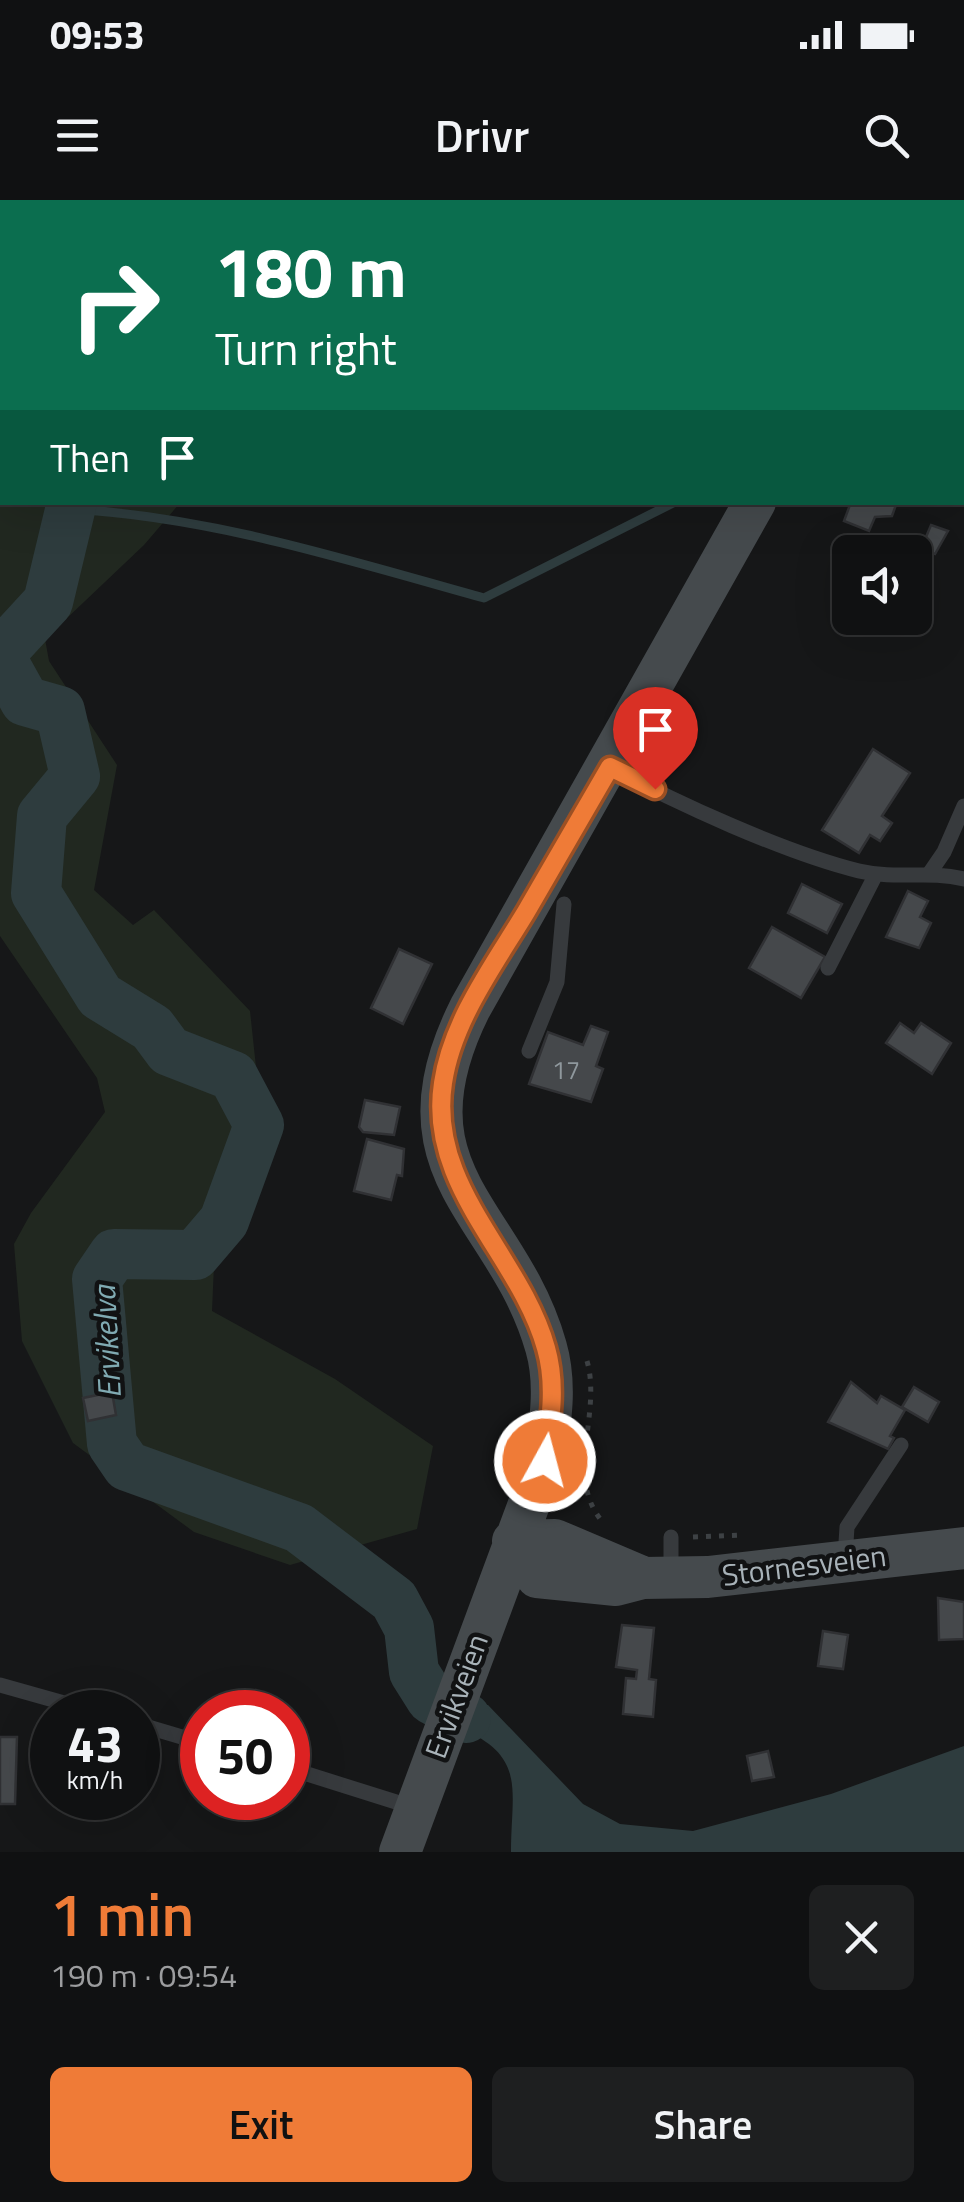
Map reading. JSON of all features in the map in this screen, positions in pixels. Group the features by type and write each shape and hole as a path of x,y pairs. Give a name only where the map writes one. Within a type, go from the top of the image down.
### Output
{"main road":[{"name":"Ervikveien","path":"400,1852 545,1461 553,1394 550,1366 526,1300 459,1186 444,1135 443,1080 470,1008 610,767 753,505"},
{"name":"Stornesveien","path":"513,1541 556,1540 662,1564 845,1558 964,1548"}],"lane":[{"path":"610,767 810,854 876,874 914,877 931,871 964,879"},
{"path":"931,871 964,806"},
{"path":"828,968 876,874"},
{"path":"529,1050 557,982 564,904"},
{"path":"845,1558 847,1527 902,1445"},
{"path":"0,1685 30,1693"},
{"path":"310,1775 416,1808"}],"path":[{"path":"586,1356 593,1389 584,1486 592,1508 608,1525"},
{"path":"662,1564 750,1535"}],"shaded area":[{"path":"0,505 178,505 144,545 45,639 49,661 117,765 94,890 133,925 154,910 250,1011 259,1095 216,1219 212,1311 335,1379 433,1446 417,1529 290,1565 194,1532 73,1443 22,1341 14,1244 31,1213 105,1112 97,1078 0,936"},
{"path":"470,1704 488,1705 583,1804 620,1824 693,1831 831,1794 964,1746 964,1852 511,1852 511,1778 497,1751 462,1729"}],"building":[{"path":"850,505 896,505 892,516 875,517 869,531 844,521"},
{"path":"931,525 948,531 935,554 932,535 927,535"},
{"path":"873,749 910,773 882,816 892,823 880,841 870,835 859,853 822,830"},
{"path":"802,884 842,904 827,933 788,913"},
{"path":"908,891 928,901 920,917 931,923 919,948 886,937"},
{"path":"772,927 825,957 801,998 749,968"},
{"path":"399,949 432,964 403,1024 371,1008"},
{"path":"900,1023 914,1033 921,1023 951,1043 932,1074 886,1043"},
{"path":"591,1026 608,1032 596,1066 603,1069 591,1102 529,1084 548,1032 583,1045"},
{"path":"365,1100 400,1107 394,1135 363,1132 359,1127"},
{"path":"367,1139 404,1149 402,1176 397,1175 391,1200 354,1191"},
{"path":"851,1382 877,1403 881,1396 905,1410 890,1436 894,1438 888,1449 828,1422"},
{"path":"914,1387 939,1402 928,1422 902,1407"},
{"path":"112,1392 116,1415 88,1421 83,1398"},
{"path":"938,1598 964,1602 964,1639 939,1640"},
{"path":"622,1625 654,1628 649,1679 656,1680 653,1717 623,1714 626,1678 636,1679 637,1670 616,1667"},
{"path":"823,1631 848,1635 843,1669 818,1666"},
{"path":"0,1737 17,1737 15,1804 0,1804"},
{"path":"768,1751 774,1777 752,1781 747,1756"}],"waterway":[{"name":"Ervikelva","path":"0,654 48,602 71,505"},
{"path":"71,509 228,531 484,598 669,505"},
{"name":"Ervikelva","path":"0,656 25,701 60,711 75,776 42,816 36,893 100,996 152,1028 169,1051 233,1076 259,1125 224,1221 195,1255 114,1254 97,1279 112,1444 127,1466 299,1528 394,1600 409,1628 414,1672 431,1699 466,1718"}],"route":[{"path":"545,1461 553,1394 546,1346 526,1300 459,1186 444,1135 443,1080 470,1008 610,767 655,789"}]}
